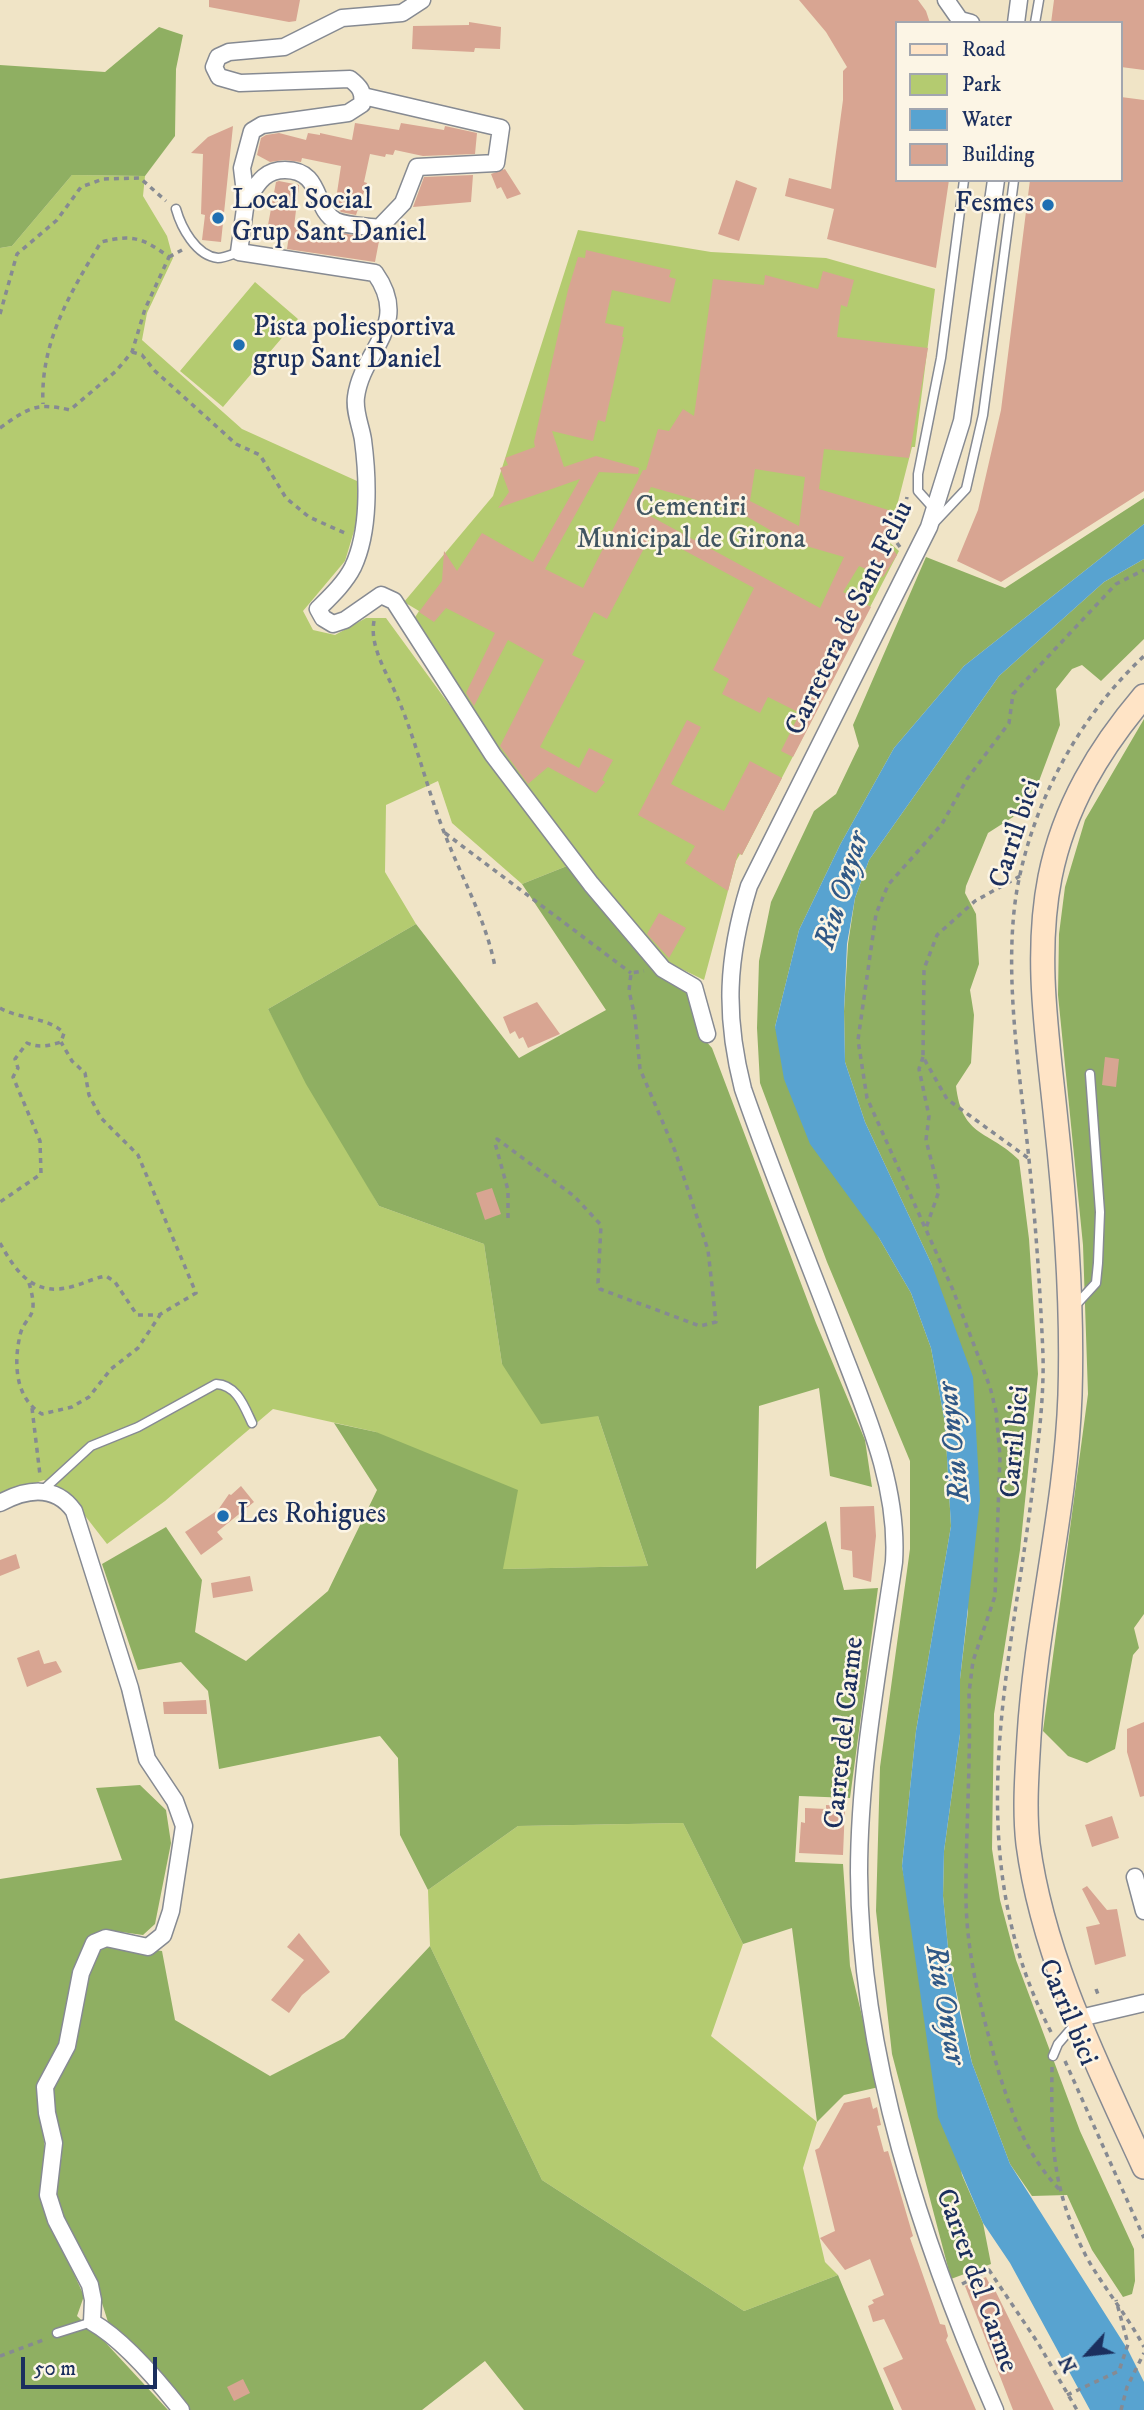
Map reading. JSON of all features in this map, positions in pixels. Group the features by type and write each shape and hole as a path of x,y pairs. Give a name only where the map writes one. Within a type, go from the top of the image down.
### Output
{"main road":[{"path":"1144,696 1109,739 1071,807 1058,847 1046,904 1043,978 1045,1018 1071,1309 1065,1478 1032,1691 1027,1801 1028,1842 1040,1908 1094,2058 1144,2166"}],"street":[{"path":"422,0 402,13 342,18 284,47 229,52 218,57 214,67 219,77 240,83 350,79 360,87 363,96 362,104 348,113 262,125 252,131 242,168 246,201 239,252 375,273 384,285 388,299 386,332 363,375 356,397 364,468 362,540 352,569 318,608 323,618 333,624 345,620 381,595 394,601 493,755 591,884 663,969 694,987 707,1034"},
{"path":"946,0 960,20 964,21"},
{"path":"1016,21 1019,0"},
{"path":"246,201 264,175 275,170 298,171 313,183 328,214 336,221 379,228 403,203 417,167 496,163 501,128 363,96"},
{"name":"Carretera de Sant Feliu","path":"738,1070 729,1017 729,985 732,950 749,886 929,527 935,510 962,421 996,182"},
{"name":"Carrer del Carme","path":"738,1070 874,1437 890,1495 895,1541 894,1562 861,1806 860,1924 868,1994 886,2084 918,2202 948,2292 995,2410"},
{"path":"0,1503 20,1494 40,1490 68,1502 80,1523 130,1688 147,1759 175,1801 184,1826 171,1911 163,1935 148,1947 106,1938 94,1943 81,1973 67,2046 46,2087 47,2113 54,2143 48,2195 60,2229 90,2285 93,2300 92,2322 104,2329 144,2368 181,2410"},
{"path":"1135,1877 1144,1911"},
{"path":"1080,2018 1144,2003"}],"lane":[{"path":"1035,21 1038,0"},
{"path":"935,510 918,491 918,474 941,358 964,182"},
{"path":"929,527 966,489 983,415 1014,182"},
{"path":"176,209 180,223 205,253 218,258 239,252"},
{"path":"1071,1309 1096,1283 1098,1263 1100,1212 1090,1074"},
{"path":"40,1490 91,1446 138,1427 216,1384 224,1384 235,1391 252,1423"},
{"path":"1053,2056 1058,2044 1080,2018"},
{"path":"57,2333 92,2322"}],"path":[{"path":"0,314 18,254 57,220 80,187 103,179 140,178 176,209"},
{"path":"0,428 24,411 43,404 70,410 132,352 145,309 169,257 147,241 124,236 101,242 61,312 42,375 43,404"},
{"path":"132,352 142,355 155,371 236,444 260,455 286,498 309,517 362,540"},
{"path":"1059,2189 1038,2167 1014,2122 990,2041 970,1948 966,1891 969,1693 973,1661 995,1596 1000,1456 990,1387 926,1228 878,1128 862,1072 858,1040 876,914 888,885 942,824 967,779 1009,723 1013,694 1116,584 1144,570"},
{"path":"375,613 372,631 381,660 400,702 443,832 491,944 495,967"},
{"name":"Carril bici","path":"1144,656 1098,705 1071,747 1043,804 1020,876 1015,905 1013,994 1038,1244 1042,1381 1030,1514 999,1729 998,1844 1003,1893 1039,2006 1144,2238"},
{"path":"443,832 631,973 663,969"},
{"path":"926,1228 939,1191 926,1140 929,1116 919,1069 923,1057 924,969 937,935 975,901 1020,876"},
{"path":"508,1218 508,1190 495,1143 497,1139 574,1196 601,1225 600,1289 701,1326 716,1322 708,1250 675,1151 640,1069 635,1017 629,991 631,973"},
{"path":"0,1008 12,1015 55,1024 64,1033 61,1042 72,1062 85,1073 89,1096 101,1118 138,1155 174,1246 193,1280 196,1293 162,1312 138,1348 111,1369 89,1398 59,1412 42,1414 32,1408"},
{"path":"0,1202 41,1174 40,1141 13,1077 18,1068 15,1059 27,1043 36,1047 61,1042"},
{"path":"923,1057 947,1099 1029,1159"},
{"path":"0,1243 29,1283 34,1299 33,1314 19,1338 16,1375 32,1408 41,1465 40,1490"},
{"path":"29,1283 45,1289 74,1286 106,1276 115,1282 137,1315 162,1312"},
{"path":"1053,2056 1052,2158 1059,2189 1087,2258 1144,2347"},
{"path":"948,2292 989,2270 1038,2343 1077,2410"},
{"path":"1067,2395 1119,2371 1128,2344 1115,2298"},
{"path":"0,2356 57,2333"},
{"path":"1121,2410 1127,2388 1144,2353"}],"green space":[{"path":"159,27 183,35 176,69 175,136 145,176 72,175 12,246 0,248 0,65 105,72"},
{"path":"72,175 145,176 143,196 167,236 173,258 147,313 142,340 242,429 357,481 357,521 345,561 303,611 313,630 335,635 366,618 386,618 567,866 522,884 452,823 438,781 386,805 385,872 416,924 268,1009 379,1206 484,1244 502,1364 598,1416 648,1566 503,1569 376,1432 273,1409 165,1501 107,1544 65,1490 44,1480 0,1495 0,248 12,246"},
{"name":"Cementiri Municipal de Girona","path":"578,230 711,252 826,258 935,289 915,447 912,447 888,541 899,551 742,855 740,854 736,861 704,980 661,959 495,752 414,619 419,611 404,602 493,496"},
{"name":"Pista poliesportiva grup Sant Daniel","path":"255,282 298,319 223,407 180,371"},
{"path":"1144,498 1144,524 964,666 894,748 840,845 799,930 775,1027 879,1238 911,1293 931,1348 945,1423 951,1526 916,1731 902,1866 962,2175 983,2223 991,2264 951,2279 892,2054 876,1911 880,1767 910,1549 910,1461 827,1262 760,1083 757,1028 759,961 771,902 814,811 836,794 859,746 853,725 926,557 1005,588"},
{"path":"1144,559 1144,639 1101,681 1082,665 1072,669 1056,689 1060,725 1039,781 1013,817 988,833 966,886 965,893 976,914 979,964 970,990 974,1015 971,1063 956,1086 959,1103 971,1124 1019,1160 1029,1239 1038,1374 1020,1550 994,1714 992,1849 1000,1900 1016,1960 1080,2131 1134,2249 1135,2281 1132,2294 1123,2297 1092,2250 1067,2195 1032,2196 1010,2164 972,2063 949,1958 943,1896 944,1851 960,1734 960,1679 968,1611 932,1265 865,1122 845,1062 844,1011 848,944 855,898 869,860 999,676 1104,582"},
{"path":"1144,719 1144,1614 1134,1628 1139,1648 1133,1655 1115,1749 1087,1763 1068,1756 1043,1731 1088,1394 1083,1245 1058,995 1059,934 1065,887 1085,820"},
{"path":"567,866 664,977 690,990 704,1039 712,1048 816,1323 865,1440 872,1487 830,1476 819,1388 759,1406 756,1569 826,1521 844,1590 878,1588 850,1798 799,1796 795,1862 843,1864 850,1966 879,2087 844,2095 817,2122 792,1928 743,1944 683,1823 518,1826 428,1890 400,1835 398,1758 380,1736 219,1769 208,1691 181,1662 138,1670 102,1564 166,1527 202,1580 195,1632 246,1661 328,1591 377,1490 334,1423 376,1432 518,1490 503,1569 648,1566 598,1416 541,1424 502,1364 484,1244 379,1206 306,1084 268,1009 416,924 519,1058 606,1010 522,884"},
{"path":"140,1785 166,1810 171,1843 155,1924 143,1935 107,1930 89,1936 71,1986 60,2046 38,2088 45,2150 41,2201 84,2296 77,2316 168,2410 0,2410 0,1879 122,1860 96,1788"},
{"path":"683,1823 743,1944 711,2036 817,2122 803,2168 825,2262 838,2275 744,2311 542,2180 430,1946 428,1890 518,1826"},
{"path":"112,1945 162,1951 175,2020 270,2076 344,2038 430,1946 542,2180 744,2311 838,2275 894,2410 524,2410 485,2361 422,2410 187,2410 108,2322 96,2284 61,2219 54,2192 62,2155 50,2092 71,2056 91,1963 101,1947"}],"water":[{"name":"Riu Onyar","path":"1144,524 1144,559 1104,582 999,676 869,860 855,898 847,944 844,1011 845,1062 865,1122 932,1265 973,1377 980,1500 960,1679 960,1734 944,1851 943,1896 949,1958 972,2063 1010,2164 1128,2350 1144,2382 1144,2410 1090,2410 1010,2263 983,2223 938,2117 902,1866 916,1731 951,1526 945,1423 931,1348 911,1293 879,1238 810,1144 784,1079 775,1027 799,930 840,845 894,748 964,666"}],"building":[{"path":"209,0 300,0 296,21 289,22 209,7"},
{"path":"799,0 918,0 926,11 929,21 895,21 895,182 949,182 936,268 827,239 834,209 785,196 789,178 831,189 843,100 843,71 847,67 826,32"},
{"path":"1054,0 1144,0 1144,70 1123,67 1123,21 1051,21"},
{"path":"469,22 501,27 500,49 475,48 474,52 412,49 413,26 469,25"},
{"path":"1123,97 1144,100 1144,491 1001,582 957,561 978,510 1001,410 1030,182 1123,182"},
{"path":"355,123 399,130 401,123 444,130 445,126 477,133 475,154 423,156 395,150 393,155 386,154 385,157 370,154 364,182 367,183 356,215 341,212 335,206 341,166 302,158 301,162 270,162 257,155 261,138 266,135 279,133 306,140 308,133 320,133 352,140"},
{"path":"233,126 221,242 202,240 205,215 201,214 203,154 191,153 208,137"},
{"path":"505,169 521,194 507,199 501,187 497,189 491,174"},
{"path":"473,175 471,202 413,207 424,177"},
{"path":"736,180 757,188 739,241 718,234"},
{"path":"276,182 299,185 294,227 329,233 330,230 379,241 375,262 287,249 290,229 268,225"},
{"path":"586,250 671,270 669,277 676,279 670,303 612,290 605,323 624,327 624,337 605,422 598,420 593,441 552,431 564,467 596,456 639,468 638,474 599,472 545,569 583,588 643,470 646,470 658,429 669,431 683,409 694,416 713,279 764,285 765,275 818,289 823,271 854,280 847,307 841,305 837,337 928,348 909,458 824,449 819,489 895,512 888,542 897,555 883,577 859,566 843,592 871,607 793,757 781,751 800,713 768,697 760,713 722,694 729,679 713,670 754,588 652,533 607,619 594,612 572,655 585,661 540,747 579,768 589,748 613,760 602,780 605,782 596,793 548,767 528,784 500,746 544,660 508,640 474,706 466,693 495,633 446,608 434,622 419,612 442,581 444,551 457,571 482,533 533,562 580,479 498,508 509,492 500,468 508,465 505,458 535,447 568,290 578,257 585,258","holes":["755,469 805,477 799,526 750,501","651,487 739,512 789,541 844,557 820,608 639,510"]},
{"path":"687,720 701,727 671,784 724,811 750,761 782,778 742,855 738,853 728,891 685,863 695,846 638,815"},
{"path":"659,913 686,928 669,958 647,934"},
{"path":"537,1002 560,1034 528,1048 523,1037 519,1039 515,1031 510,1034 503,1017"},
{"path":"1105,1057 1119,1059 1116,1087 1102,1085"},
{"path":"492,1188 501,1214 485,1220 476,1193"},
{"name":"Les Rohigues","path":"241,1486 254,1502 217,1532 223,1539 201,1555 185,1532 218,1510 229,1494"},
{"path":"874,1506 876,1536 871,1582 853,1577 852,1551 841,1549 840,1507"},
{"path":"16,1554 20,1568 0,1576 0,1560"},
{"path":"250,1576 253,1591 213,1598 211,1583"},
{"path":"39,1650 44,1664 56,1661 62,1672 27,1687 17,1658"},
{"path":"206,1700 207,1714 164,1714 163,1702"},
{"path":"1144,1722 1144,1796 1140,1797 1127,1752 1127,1729"},
{"path":"826,1805 845,1806 843,1855 799,1853 801,1822 805,1823 805,1808 826,1809"},
{"path":"1112,1816 1119,1838 1092,1847 1085,1825"},
{"path":"1087,1886 1107,1910 1117,1909 1126,1956 1095,1965 1086,1927 1100,1924 1082,1889"},
{"path":"299,1933 330,1972 302,1995 289,2013 271,2000 304,1960 287,1947"},
{"path":"870,2097 873,2109 877,2107 881,2125 877,2126 884,2152 888,2151 913,2236 910,2238 940,2324 945,2325 948,2336 946,2340 976,2410 902,2410 883,2368 903,2359 884,2319 873,2322 868,2306 874,2303 872,2300 884,2295 870,2259 845,2270 820,2238 835,2231 815,2150 819,2148 844,2103"},
{"path":"986,2277 990,2285 992,2284 1054,2410 1013,2410 965,2286"},
{"path":"243,2379 250,2393 234,2401 227,2387"}],"place":[{"name":"Fesmes","path":"1048,205"},
{"name":"Local Social Grup Sant Daniel","path":"218,218"},
{"name":"Pista poliesportiva grup Sant Daniel","path":"239,345"},
{"name":"Les Rohigues","path":"223,1516"}]}
